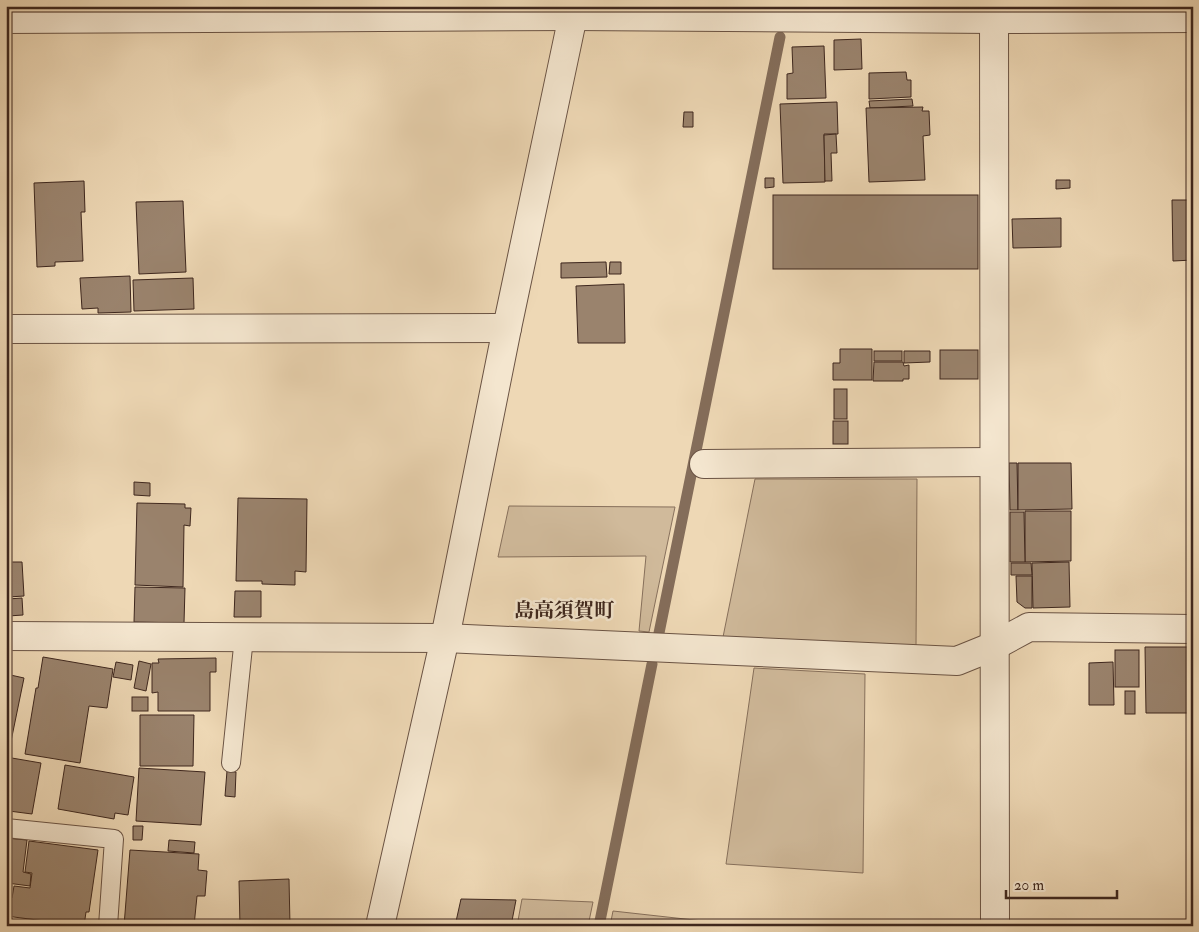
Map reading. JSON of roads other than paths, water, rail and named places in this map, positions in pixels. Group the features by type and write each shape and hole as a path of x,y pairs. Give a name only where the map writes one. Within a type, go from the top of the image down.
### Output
{"street":[{"path":"380,926 445,638 507,328 574,11"},
{"path":"6,18 270,12 574,11 994,13 1193,18"},
{"path":"994,13 995,926"},
{"path":"6,329 507,328"},
{"path":"704,464 994,462"},
{"path":"6,636 445,638 957,661 994,646 1030,627 1193,629"}],"lane":[{"path":"232,764 244,637"},
{"path":"6,828 114,839 108,926"}],"waterway":[{"path":"659,633 780,37"},
{"path":"599,926 652,664"}],"district":[{"name":"島高須賀町","path":"564,610"}]}
